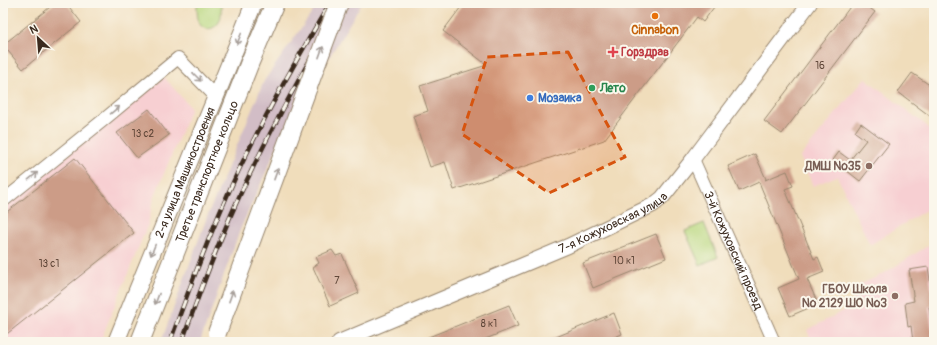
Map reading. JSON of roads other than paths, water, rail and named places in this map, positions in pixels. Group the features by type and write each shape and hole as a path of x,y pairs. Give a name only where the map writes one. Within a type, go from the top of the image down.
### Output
{"main road":[{"name":"2-я улица Машиностроения","path":"116,342 254,3"},
{"name":"Третье транспортное кольцо","path":"140,342 250,62 275,3"},
{"path":"215,337 339,3"}],"street":[{"name":"7-я Кожуховская улица","path":"339,342 568,246 653,205 662,198 693,160 810,3"},
{"path":"3,201 178,58 216,97"},
{"name":"3-й Кожуховский проезд","path":"693,160 774,342"}],"railway":[{"path":"170,342 201,258 236,176 281,88 330,3"},
{"path":"182,342 212,261 246,182 292,92 342,3"}],"place":[{"name":"Cinnabon","path":"655,16"},
{"name":"Горздрав","path":"613,52"},
{"name":"Лето","path":"592,88"},
{"name":"Мозаика","path":"530,98"},
{"name":"ДМШ №35","path":"869,166"},
{"name":"ГБОУ Школа № 2129 ШО №3","path":"895,296"}]}
